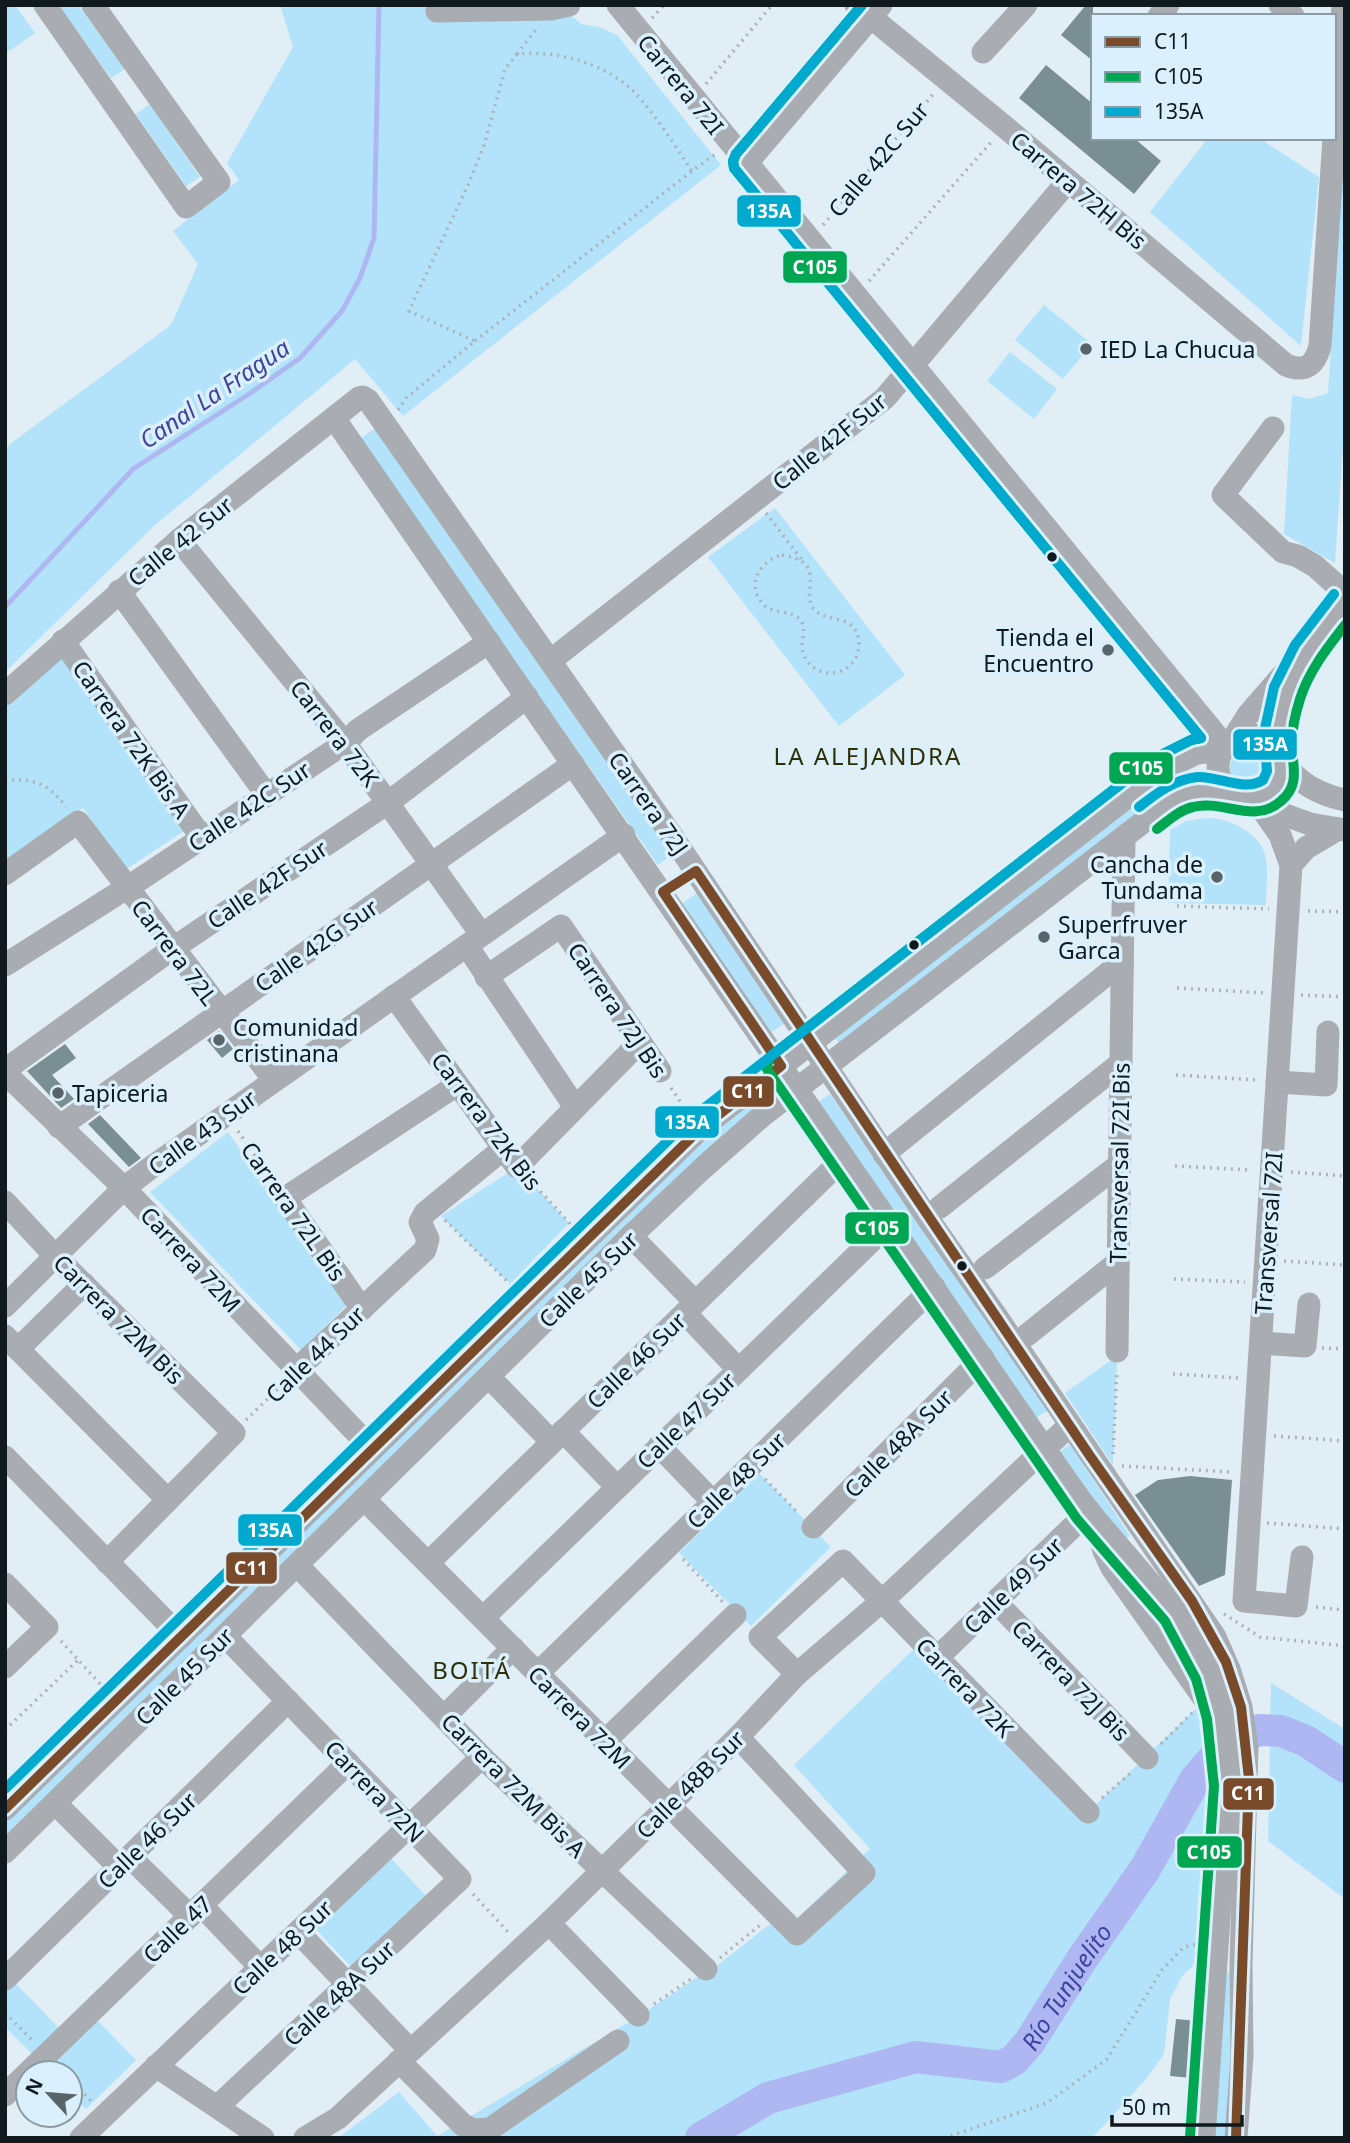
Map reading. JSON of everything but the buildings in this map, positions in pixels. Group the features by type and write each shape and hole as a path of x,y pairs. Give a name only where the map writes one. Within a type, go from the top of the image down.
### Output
{"street":[{"path":"44,5 186,207 219,182 93,5"},
{"name":"Carrera 72I","path":"618,5 1227,745"},
{"path":"983,52 1026,5"},
{"path":"1336,80 1338,28 1343,5"},
{"path":"437,11 560,7"},
{"path":"747,163 869,9"},
{"name":"Carrera 72H Bis","path":"869,9 1286,365 1303,369 1312,365 1320,346 1334,140"},
{"path":"113,103 147,80"},
{"name":"Calle 42F Sur","path":"550,661 885,398 1068,181"},
{"name":"Carrera 72J","path":"363,397 387,426 696,871 884,1154 1202,1616 1220,1673"},
{"name":"Calle 42 Sur","path":"5,694 179,540 363,397"},
{"name":"Carrera 72J","path":"334,418 624,835 1044,1448 1093,1516 1176,1613 1198,1650 1220,1673"},
{"path":"1273,428 1223,495 1283,552 1298,556 1315,566 1345,593"},
{"name":"Carrera 72K","path":"179,540 345,743 389,802 432,864 474,940 486,977 575,1107"},
{"path":"119,591 265,794"},
{"path":"1306,650 1288,689 1283,709 1280,756 1282,772 1272,791 1263,797 1244,799 1224,788 1217,770 1227,745 1248,715 1345,603"},
{"name":"Carrera 72K Bis A","path":"63,641 202,838"},
{"name":"Calle 42C Sur","path":"5,965 127,888 345,743 358,730 489,642"},
{"name":"Calle 42F Sur","path":"5,1072 172,948 389,802 527,697"},
{"path":"1227,745 1253,735 1263,737 1305,785 1330,797 1345,800"},
{"name":"Calle 45 Sur","path":"5,1809 699,1130 1162,770 1197,753 1227,745"},
{"name":"Calle 42G Sur","path":"59,1127 573,764"},
{"name":"Calle 45 Sur","path":"5,1852 631,1236 729,1145 1176,798 1190,792 1206,791 1244,799 1310,824 1342,830"},
{"name":"Transversal 72I","path":"1244,799 1280,835 1291,865 1244,1601 1296,1606"},
{"path":"5,874 78,822"},
{"name":"Carrera 72L","path":"78,822 274,1080"},
{"path":"1291,865 1306,848 1342,830"},
{"name":"Calle 43 Sur","path":"5,1306 124,1188 624,835"},
{"name":"Transversal 72I Bis","path":"1117,1351 1124,838"},
{"path":"663,892 696,871"},
{"name":"Carrera 72J Bis","path":"486,977 561,926 660,1072"},
{"path":"884,1154 1122,962"},
{"name":"Carrera 72K Bis","path":"394,996 510,1158"},
{"path":"1277,1082 1326,1085 1328,1032"},
{"path":"432,1208 510,1158 575,1107 640,1042"},
{"path":"940,1207 1121,1063"},
{"name":"Carrera 72M","path":"5,1072 124,1188 372,1449"},
{"path":"285,1198 457,1085"},
{"name":"Calle 46 Sur","path":"428,1563 844,1158"},
{"path":"985,1268 1120,1164"},
{"name":"Carrera 72L Bis","path":"285,1198 362,1309"},
{"name":"Carrera 72M Bis","path":"5,1202 56,1257 234,1433"},
{"name":"Calle 44 Sur","path":"296,1370 425,1250 428,1239 420,1222 432,1208"},
{"name":"Calle 47 Sur","path":"483,1618 890,1223"},
{"path":"631,1236 738,1369"},
{"path":"1027,1335 1118,1262"},
{"path":"84,1284 12,1342 168,1500"},
{"name":"Calle 48 Sur","path":"538,1673 934,1287"},
{"path":"1261,1343 1305,1346 1309,1304"},
{"name":"Calle 48A Sur","path":"813,1528 983,1359"},
{"path":"489,1377 617,1487"},
{"name":"Calle 48B Sur","path":"305,2138 338,2118 550,1923 738,1737 797,1674 882,1601 1070,1425"},
{"path":"107,1562 234,1433"},
{"path":"659,1446 713,1502"},
{"path":"5,1457 181,1637"},
{"name":"Carrera 72M","path":"365,1499 797,1934 864,1873 738,1737"},
{"name":"Carrera 72J","path":"1093,1516 1098,1536 1112,1568 1205,1700"},
{"name":"Calle 49 Sur","path":"937,1658 1093,1516"},
{"path":"1296,1606 1302,1557"},
{"name":"Carrera 72K","path":"797,1674 760,1637 843,1561 1088,1812"},
{"name":"Carrera 72M Bis A","path":"297,1565 482,1757 706,1969"},
{"path":"5,1584 47,1627 5,1667"},
{"name":"Carrera 72J Bis","path":"996,1602 1147,1758"},
{"path":"604,1742 735,1615"},
{"name":"Carrera 72N","path":"225,1636 460,1879"},
{"path":"444,1717 513,1648"},
{"path":"1220,1673 1227,1749 1238,1786 1242,2056 1236,2138"},
{"name":"Calle 46 Sur","path":"5,1979 288,1701"},
{"name":"Calle 48 Sur","path":"86,2136 156,2066 482,1757"},
{"name":"Calle 47","path":"5,2095 348,1763"},
{"path":"1204,2138 1218,1941 1238,1786"},
{"path":"55,1803 125,1862 195,1911 260,1968"},
{"name":"Calle 48A Sur","path":"218,2106 460,1879"},
{"path":"550,1923 638,2015"},
{"path":"298,1932 348,1984 463,2124 474,2130 490,2129 516,2113 618,2041"},
{"path":"156,2066 263,2138"}],"path":[{"path":"694,99 772,5"},
{"path":"475,341 408,311 468,185 484,145 505,69 560,7"},
{"path":"517,54 548,54 581,61 606,71 637,95 692,171"},
{"name":"Calle 42C Sur","path":"810,240 947,78"},
{"path":"856,296 1005,127"},
{"path":"387,426 406,398 475,341 730,143"},
{"path":"764,511 807,568 811,576 810,601 814,609 821,614 848,622 858,637 857,656 844,670 835,673 826,673 810,665 802,648 804,630 801,621 794,615 770,609 763,604 755,587 759,570 773,558 782,555 792,557 807,568"},
{"path":"5,780 40,782 58,796 78,822"},
{"path":"1177,906 1345,912"},
{"path":"1177,988 1345,998"},
{"name":"Carrera 72J Bis","path":"660,1072 699,1130"},
{"path":"1175,1075 1277,1082"},
{"name":"Carrera 72L Bis","path":"226,1114 285,1198"},
{"name":"Carrera 72K Bis","path":"510,1158 586,1241"},
{"path":"432,1208 526,1300"},
{"path":"1174,1279 1345,1265"},
{"path":"1117,1351 1113,1465 1253,1473"},
{"name":"Calle 44 Sur","path":"234,1433 296,1370"},
{"path":"1173,1374 1259,1380"},
{"path":"1255,1435 1345,1441"},
{"path":"1250,1521 1345,1529"},
{"path":"670,1544 735,1615"},
{"path":"1296,1606 1345,1610"},
{"path":"1216,1609 1260,1637 1345,1646"},
{"path":"47,1627 116,1700"},
{"path":"5,1731 78,1660"},
{"path":"1088,1812 1205,1700"},
{"path":"460,1879 523,1948"},
{"path":"638,2015 706,1969 775,1913"},
{"path":"944,2138 1047,2103 1107,2059 1162,1970 1184,1947 1218,1941"},
{"path":"84,2093 105,2115"}],"shaded area":[{"path":"5,5 15,5 35,33 5,54"},
{"path":"58,5 78,5 125,69 111,78"},
{"path":"280,5 559,5 581,24 599,27 617,35 721,165 403,416 355,359 154,526 5,672 5,451 10,444 171,325 198,264 173,231 239,180 227,163 293,47"},
{"path":"150,104 200,177 186,186 136,114"},
{"path":"1345,129 1345,415 1335,563 1284,534 1292,395 1309,399 1328,393"},
{"path":"1206,140 1262,140 1319,177 1301,346 1150,212"},
{"path":"1044,305 1092,344 1063,379 1015,340"},
{"path":"1010,352 1057,389 1034,419 987,381"},
{"path":"375,428 674,853 658,865 359,440"},
{"path":"775,508 905,675 839,726 708,557"},
{"path":"62,658 187,829 125,870 83,808 5,861 5,708"},
{"path":"1249,749 1263,754 1268,768 1263,782 1249,787 1235,782 1230,768 1235,754"},
{"path":"1154,785 1161,794 842,1047 835,1038"},
{"path":"1206,818 1233,823 1253,835 1260,843 1267,871 1266,905 1168,903 1170,830 1186,821"},
{"path":"697,893 785,1023 769,1034 680,905"},
{"path":"774,1083 779,1090 496,1353 5,1836 5,1822 639,1202 721,1126"},
{"path":"830,1094 1048,1410 1036,1418 818,1102"},
{"path":"228,1132 348,1304 301,1350 150,1192"},
{"path":"517,1167 569,1223 510,1284 441,1216"},
{"path":"1117,1356 1113,1465 1065,1393"},
{"path":"1070,1444 1130,1536 1125,1540 1056,1455"},
{"path":"759,1473 831,1547 751,1626 679,1553"},
{"path":"919,1644 1088,1812 1206,1699 1211,1715 1216,1792 1202,1958 1183,1975 1170,1999 1164,2054 1147,2078 1092,2138 338,2138 399,2092 437,2136 639,2016 699,1976 701,1978 770,1924 782,1933 870,1849 794,1765"},
{"path":"1271,1683 1345,1729 1345,1899 1268,1841"},
{"path":"385,1852 428,1898 353,1969 310,1923"},
{"path":"1235,1972 1228,2138 1213,2138 1225,1973"},
{"path":"15,1983 66,2035 90,2013 136,2060 86,2109 84,2059 37,2059 5,2027 5,1992"}],"waterway":[{"name":"Canal La Fragua","path":"5,607 133,469 300,358 342,311 360,278 374,238 379,5"},
{"name":"Río Tunjuelito","path":"701,2138 768,2098 916,2057 1001,2067 1014,2060 1029,2043 1082,1959 1145,1869 1195,1780 1221,1750 1241,1736 1260,1730 1281,1731 1306,1741 1345,1767"}],"transit line":[{"name":"C105","path":"862,5 736,154 734,168 1201,738 1191,740 1153,759 772,1055 767,1069 1077,1519 1165,1621 1196,1679 1207,1719 1214,1786 1190,2137"},
{"name":"135A","path":"5,1789 689,1120 1153,759 1191,740 1201,738 734,168 736,154 862,5"},
{"name":"135A","path":"1139,807 1167,788 1190,778 1206,777 1248,784 1263,780 1267,771 1264,733 1274,687 1295,645 1334,594"},
{"name":"C105","path":"1157,829 1188,808 1204,805 1260,811 1281,801 1291,788 1293,780 1292,736 1300,699 1313,669 1345,625"},
{"name":"C11","path":"5,1809 699,1130 781,1066 663,892 696,871 1090,1456 1192,1601 1226,1662 1241,1707 1249,1779 1236,2138"}],"place":[{"name":"IED La Chucua","path":"1086,349"},
{"name":"Tienda el Encuentro","path":"1108,650"},
{"name":"Cancha de Tundama","path":"1217,877"},
{"name":"Superfruver Garca","path":"1044,937"},
{"name":"Comunidad cristinana","path":"219,1040"},
{"name":"Tapiceria","path":"58,1093"}],"district":[{"name":"LA ALEJANDRA","path":"868,755"},
{"name":"BOITÁ","path":"472,1669"}]}
